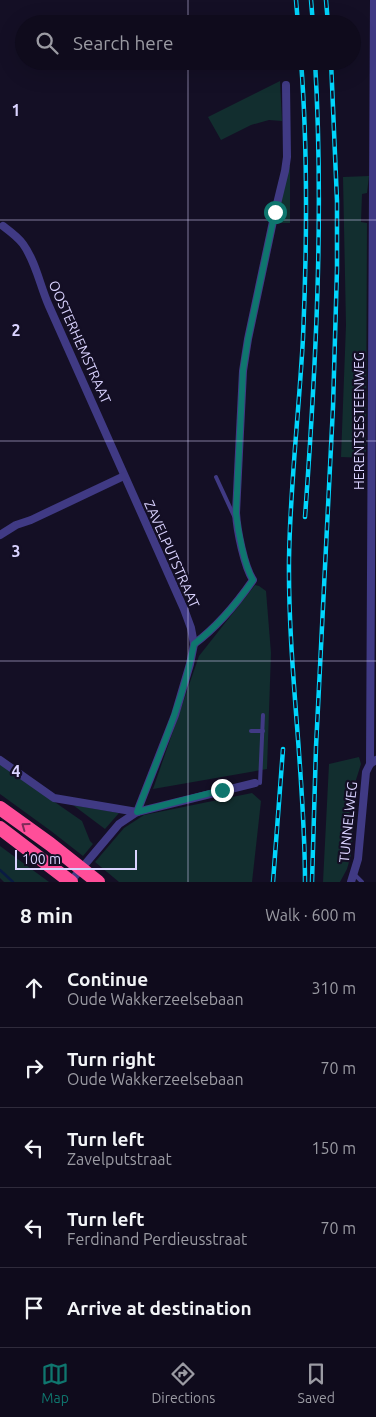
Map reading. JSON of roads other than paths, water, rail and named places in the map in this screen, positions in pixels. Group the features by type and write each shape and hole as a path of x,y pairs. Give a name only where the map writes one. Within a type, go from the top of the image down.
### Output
{"highway":[{"path":"0,808 98,882"},
{"path":"0,828 70,882"}],"street":[{"name":"HERENTSESTEENWEG","path":"373,762 374,0"},
{"path":"194,644 228,611 253,580 236,513 243,370 248,339 285,172 287,157 286,85"},
{"name":"OOSTERHEMSTRAAT","path":"4,226 23,244 30,254 49,306 124,476"},
{"path":"0,535 16,525 31,520 124,476"},
{"name":"ZAVELPUTSTRAAT","path":"124,476 184,609 191,628 194,644 175,715 137,812"},
{"path":"0,760 54,798 137,812"},
{"name":"TUNNELWEG","path":"351,882 359,851 366,772 373,762"},
{"path":"70,882 119,824 137,812 258,783"}],"lane":[{"path":"216,477 237,521"},
{"path":"258,783 263,715"},
{"path":"251,731 263,731"},
{"path":"354,874 362,882"}],"waterway":[{"path":"0,870 13,882"}],"railway":[{"path":"296,0 297,15"},
{"path":"311,0 312,15"},
{"path":"326,0 327,15"},
{"path":"302,70 306,165 305,269 303,338 291,504 289,600 302,801 305,882"},
{"path":"305,517 318,289 319,175 315,70"},
{"path":"312,882 316,747 333,407 337,269 337,201 331,70"},
{"path":"273,882 283,749"}]}
